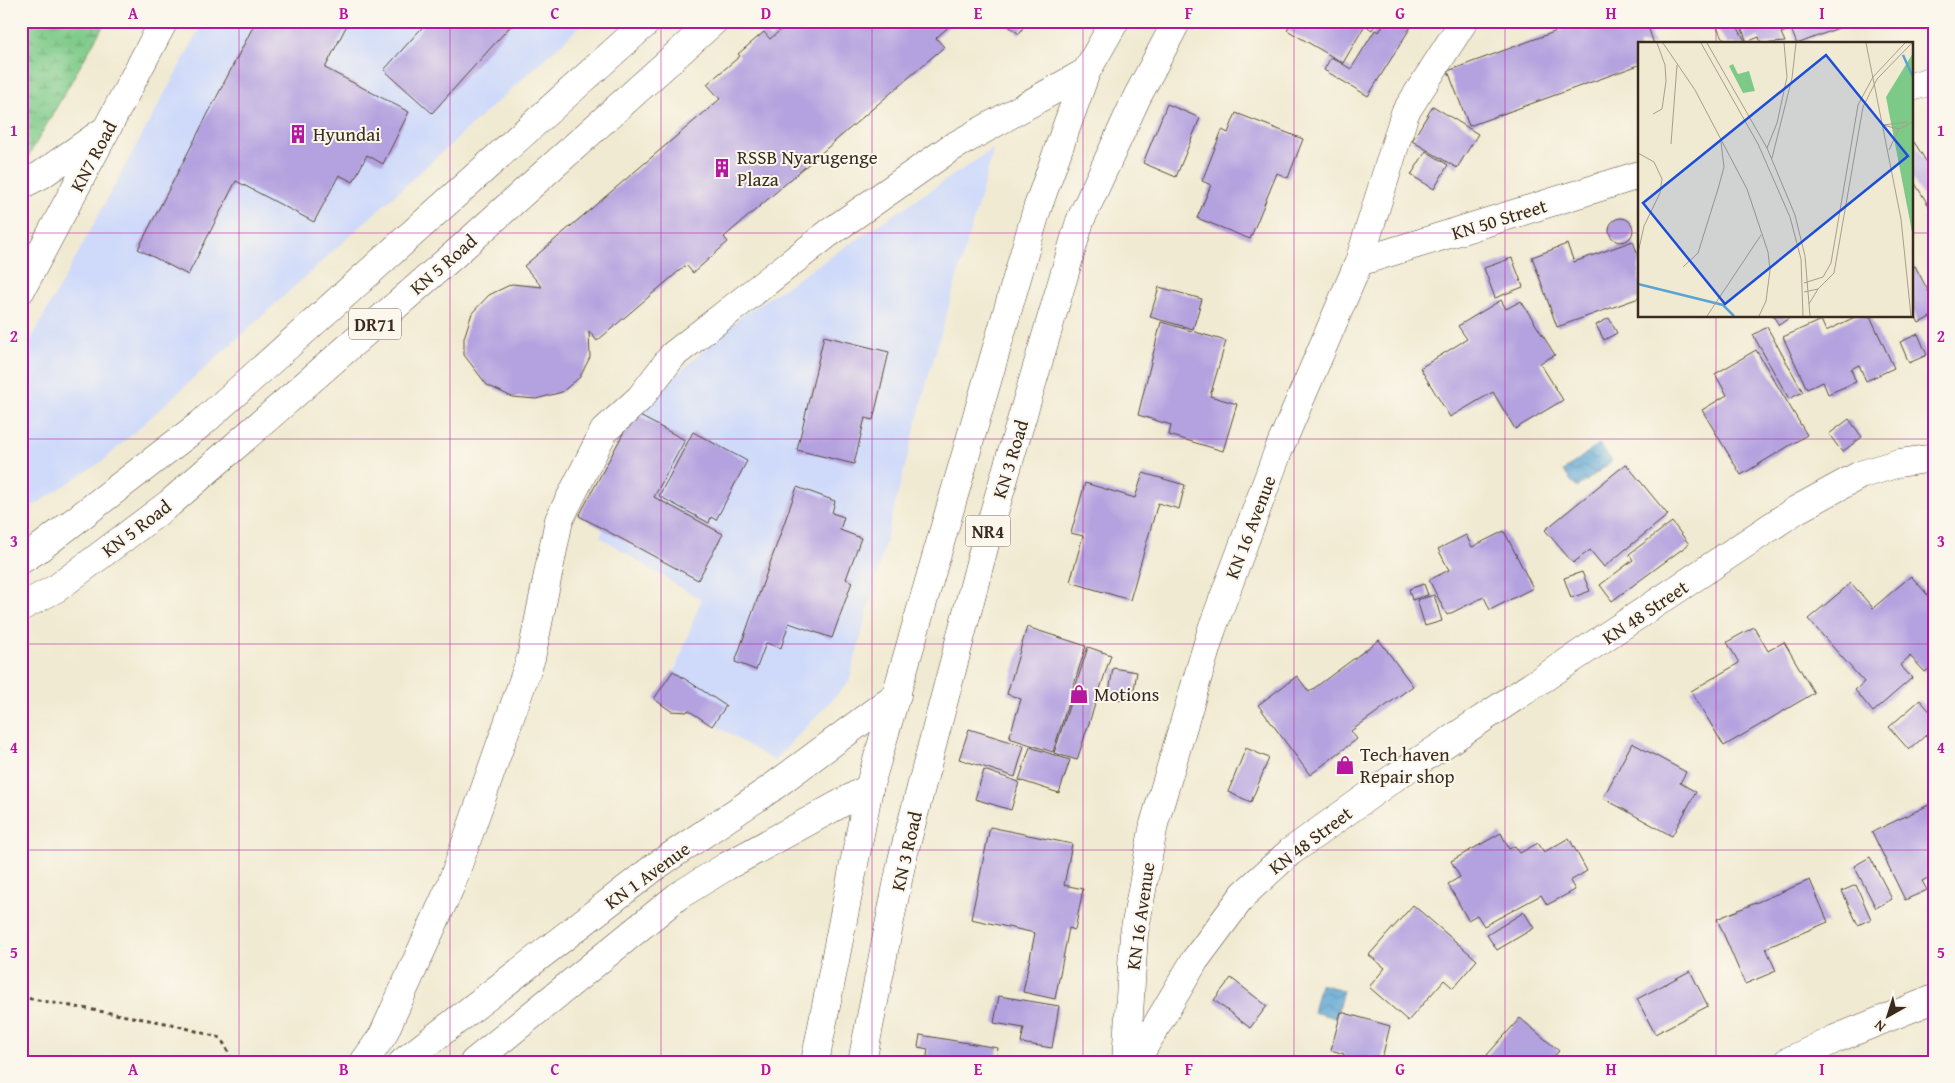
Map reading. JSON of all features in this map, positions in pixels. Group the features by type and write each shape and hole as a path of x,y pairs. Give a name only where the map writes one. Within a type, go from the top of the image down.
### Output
{"main road":[{"name":"KN7 Road","path":"21,290 164,21"},
{"name":"DR71","path":"21,560 37,550 202,423 648,21"},
{"name":"KN 5 Road","path":"21,607 57,588 170,503 455,254 714,21"},
{"name":"NR4","path":"815,1062 869,788 1037,209 1086,72 1115,21"},
{"name":"KN 3 Road","path":"862,1062 902,860 987,536 1080,221 1137,97 1177,21"},
{"name":"KN 16 Avenue","path":"1126,1062 1134,934 1154,824 1212,629 1279,449 1358,262 1405,113 1464,21"},
{"path":"364,1062 383,1035 451,885 531,658 559,520 604,431 640,398 673,355 829,233 949,148 1086,72"},
{"path":"1912,87 1934,80"},
{"path":"21,185 41,175 109,127"},
{"name":"KN 50 Street","path":"1358,262 1638,175"},
{"name":"KN 48 Street","path":"1135,1062 1195,960 1239,901 1290,852 1395,777 1796,510 1860,475 1899,463 1934,458"},
{"name":"KN 1 Avenue","path":"404,1062 656,866 770,789 897,695"},
{"name":"KN 1 Avenue","path":"474,1062 678,896 727,866 869,788"},
{"path":"1787,1062 1835,1039 1934,999"}],"path":[{"path":"21,997 170,1024 221,1038 233,1062"}],"shaded area":[{"path":"204,21 586,21 104,460 21,514 21,358"},
{"path":"994,148 926,386 849,682 774,761 666,695 701,600 600,537 647,401 743,315"}],"green space":[{"path":"21,21 106,21 21,169"}],"water":[{"path":"1599,444 1612,461 1577,488 1563,471"},
{"path":"1320,984 1343,990 1336,1018 1313,1012"}],"building":[{"name":"Hyundai","path":"256,21 349,21 325,68 409,112 383,164 367,155 353,182 339,175 314,222 236,181 188,275 138,249"},
{"path":"428,21 515,21 432,113 384,70"},
{"name":"RSSB Nyarugenge Plaza","path":"791,21 955,21 936,38 944,47 724,237 728,242 693,273 686,265 597,341 589,331 590,357 580,377 562,392 536,399 512,397 487,385 464,355 464,338 472,313 489,295 512,284 542,287 524,266 720,99 707,84 740,56 738,54 764,32 770,39"},
{"path":"1002,21 1027,21 1019,34"},
{"path":"1292,21 1377,21 1372,30 1365,25 1343,63 1287,30"},
{"path":"1386,21 1414,22 1368,96 1324,70 1331,57 1351,69 1375,30 1379,32"},
{"path":"1562,21 1646,21 1653,42 1638,42 1638,65 1469,126 1448,71 1565,28"},
{"path":"1713,21 1734,21 1746,42 1726,42"},
{"path":"1739,21 1839,21 1841,27 1802,42 1796,42 1791,29 1781,33 1785,42 1760,42 1759,37 1747,42"},
{"path":"1167,104 1200,118 1176,177 1143,163"},
{"path":"1433,106 1478,134 1457,168 1412,141"},
{"path":"1236,113 1303,139 1288,178 1277,173 1250,239 1197,218 1211,185 1202,181 1222,130 1228,133"},
{"path":"1914,142 1928,164 1934,161 1934,214 1912,179 1912,143"},
{"path":"1426,151 1448,165 1434,189 1411,175"},
{"path":"1621,218 1630,221 1633,230 1630,239 1621,242 1612,239 1609,230 1612,221"},
{"path":"1633,241 1638,256 1638,298 1557,327 1532,257 1567,244 1574,262"},
{"path":"1512,258 1523,287 1495,298 1484,268"},
{"path":"1915,266 1934,302 1934,315 1919,323 1912,310 1912,268"},
{"path":"1159,287 1202,299 1193,329 1150,317"},
{"path":"1501,300 1506,309 1521,301 1555,355 1540,363 1563,400 1515,429 1493,392 1450,417 1420,368 1467,339 1458,326"},
{"path":"1609,318 1617,333 1604,340 1596,325"},
{"path":"1774,318 1789,318 1779,325"},
{"path":"1853,318 1871,318 1894,368 1866,381 1859,365 1851,369 1856,382 1828,394 1823,382 1807,389 1783,337 1821,320 1826,331"},
{"path":"1161,322 1226,341 1210,396 1237,404 1223,451 1169,435 1171,425 1138,415"},
{"path":"1767,327 1803,392 1789,399 1753,335"},
{"path":"1918,334 1927,355 1909,363 1900,342"},
{"path":"824,336 889,352 873,420 865,418 854,464 797,450"},
{"path":"1756,350 1807,435 1741,475 1702,410 1727,395 1715,374"},
{"path":"634,413 685,440 654,497 723,534 698,580 579,516"},
{"path":"1849,419 1862,437 1842,452 1829,434"},
{"path":"693,432 747,461 716,520 711,517 709,523 659,496"},
{"path":"1626,464 1668,515 1604,567 1590,550 1573,563 1545,530"},
{"path":"1143,473 1185,485 1179,509 1158,503 1130,600 1070,582 1083,536 1071,533 1085,483 1135,498"},
{"path":"797,487 835,501 832,513 844,517 840,530 861,538 846,579 852,582 832,638 789,623 781,648 766,643 756,670 735,662"},
{"path":"1672,522 1689,544 1612,601 1600,585 1633,560 1629,554"},
{"path":"1504,531 1533,588 1490,610 1484,597 1447,615 1429,580 1449,570 1438,549 1466,535 1472,547"},
{"path":"1582,572 1590,591 1571,598 1564,578"},
{"path":"1911,576 1934,602 1934,665 1925,672 1910,656 1900,665 1912,678 1873,712 1855,690 1864,682 1808,619 1851,583 1873,608"},
{"path":"1424,584 1428,595 1412,600 1409,589"},
{"path":"1434,595 1442,621 1425,626 1417,600"},
{"path":"1027,627 1086,646 1053,752 1009,738 1021,699 1007,694"},
{"path":"1754,627 1768,651 1784,642 1814,693 1724,746 1691,691 1739,663 1727,642"},
{"path":"1379,640 1413,686 1351,731 1357,739 1310,775 1258,705 1297,676 1309,692"},
{"path":"1088,647 1111,655 1077,760 1054,753"},
{"path":"1113,668 1137,672 1132,701 1108,698"},
{"path":"673,671 726,706 712,726 688,710 687,712 671,711 654,699"},
{"path":"1920,700 1934,716 1934,728 1909,750 1889,727"},
{"path":"969,729 1024,746 1015,777 959,759"},
{"path":"1632,743 1686,772 1680,783 1696,792 1672,836 1603,798"},
{"path":"1030,747 1070,760 1059,793 1019,780"},
{"path":"1246,748 1269,758 1251,802 1228,792"},
{"path":"984,770 1019,782 1011,810 975,799"},
{"path":"1931,804 1934,810 1934,875 1922,881 1927,890 1905,900 1872,832"},
{"path":"990,827 1072,844 1064,885 1083,889 1075,930 1069,928 1055,999 1023,992 1035,933 971,919"},
{"path":"1501,833 1509,849 1515,846 1520,853 1538,843 1544,852 1569,838 1587,871 1570,881 1575,890 1547,905 1541,895 1484,926 1477,915 1468,920 1448,884 1460,877 1451,861"},
{"path":"1870,857 1892,899 1876,908 1854,866"},
{"path":"1810,880 1828,922 1766,948 1776,971 1745,984 1717,919"},
{"path":"1856,885 1871,919 1858,925 1842,891"},
{"path":"1413,905 1477,960 1453,988 1444,980 1408,1021 1369,987 1385,968 1369,955"},
{"path":"1524,912 1534,928 1497,950 1487,935"},
{"path":"1690,971 1708,1006 1655,1034 1637,999"},
{"path":"1231,978 1267,1006 1250,1028 1214,1000"},
{"path":"999,996 1059,1006 1052,1048 1021,1043 1024,1028 994,1023"},
{"path":"1341,1012 1390,1026 1381,1062 1342,1062 1344,1054 1331,1050"},
{"path":"1520,1018 1559,1051 1549,1062 1495,1062 1487,1055"},
{"path":"920,1035 998,1048 996,1062 926,1062 928,1049 918,1047"}],"place":[{"name":"Hyundai","path":"298,134"},
{"name":"RSSB Nyarugenge Plaza","path":"722,168"},
{"name":"Motions","path":"1079,694"},
{"name":"Tech haven Repair shop","path":"1345,765"}]}
